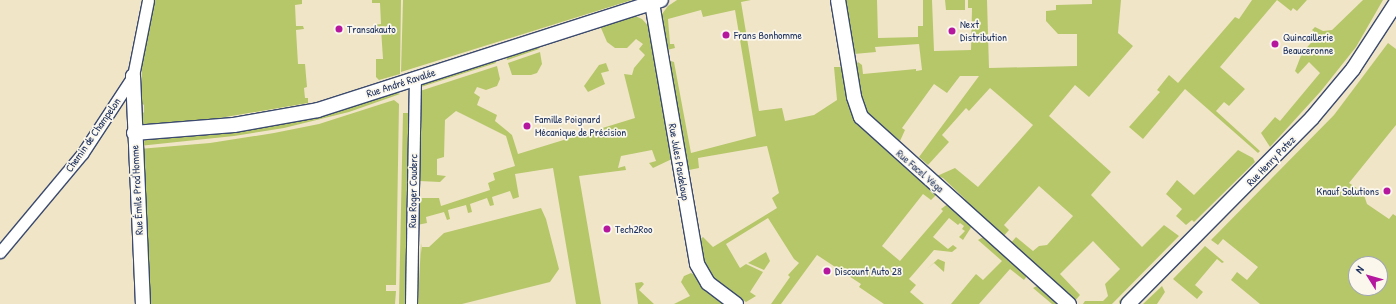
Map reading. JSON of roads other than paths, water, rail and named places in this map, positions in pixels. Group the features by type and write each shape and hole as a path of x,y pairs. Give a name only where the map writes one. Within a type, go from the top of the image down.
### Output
{"street":[{"name":"Chemin de Champelon","path":"0,252 82,154 133,76 148,0"},
{"name":"Rue Facel Véga","path":"838,0 854,97 861,116 1069,304"},
{"name":"Rue André Ravalée","path":"134,133 234,126 318,110 656,1"},
{"name":"Rue Jules Pasdeloup","path":"656,1 697,264 708,283 736,304"},
{"name":"Rue Henry Potez","path":"1128,304 1312,118 1353,69 1396,3"},
{"name":"Rue Émile Prod'Homme","path":"133,76 134,133 143,304"},
{"name":"Rue Roger Couderc","path":"410,304 415,79"}],"place":[{"name":"Transakauto","path":"339,29"},
{"name":"Next Distribution","path":"952,31"},
{"name":"Frans Bonhomme","path":"726,35"},
{"name":"Quincaillerie Beauceronne","path":"1275,44"},
{"name":"Famille Poignard Mécanique de Précision","path":"527,126"},
{"name":"Knauf Solutions","path":"1387,191"},
{"name":"Tech2Roo","path":"607,229"},
{"name":"Discount Auto 28","path":"827,271"}]}
